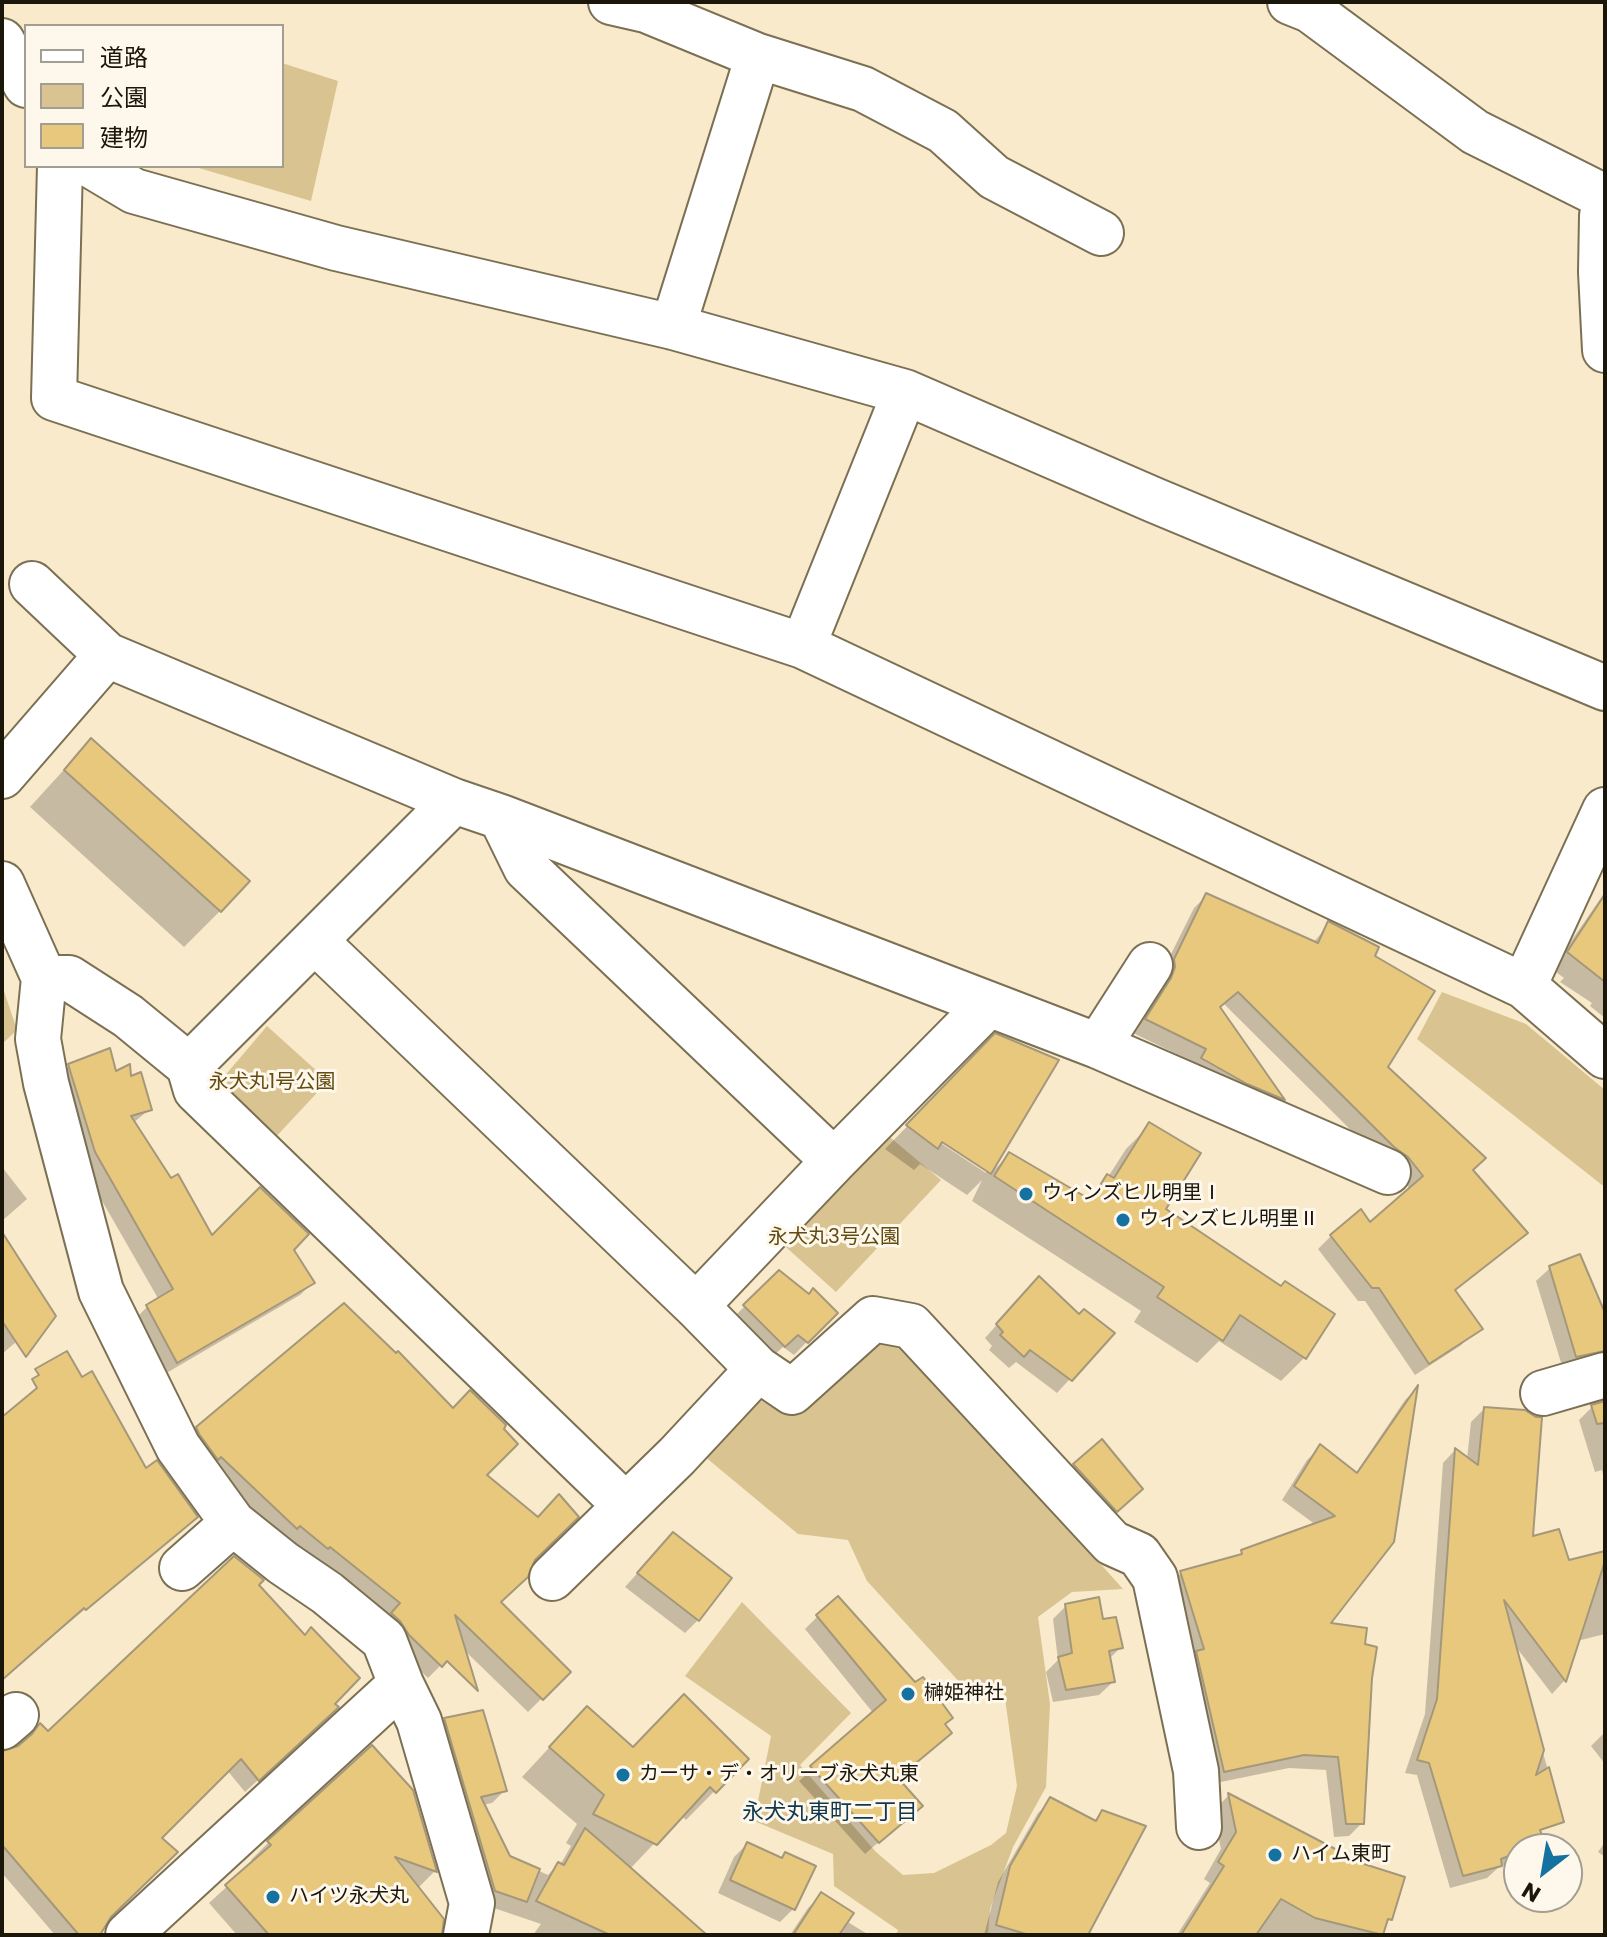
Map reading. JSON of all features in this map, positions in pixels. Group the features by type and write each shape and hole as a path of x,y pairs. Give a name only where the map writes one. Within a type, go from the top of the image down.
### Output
{"street":[{"path":"611,2 646,10 758,56 863,89 943,131 994,177 1101,233"},
{"path":"1290,2 1310,10 1475,132 1605,197"},
{"path":"2,41 24,81"},
{"path":"673,327 758,56"},
{"path":"60,168 54,398 803,646 1524,986 1605,1056"},
{"path":"95,168 134,191 336,248 673,327 905,392 1168,506 1605,688"},
{"path":"1605,212 1602,216 1601,272 1605,350"},
{"path":"803,646 905,392"},
{"path":"32,584 107,655 454,801 1098,1046 1388,1172"},
{"path":"2,776 107,655"},
{"path":"189,1066 454,801"},
{"path":"1524,986 1605,810"},
{"path":"501,817 526,868 834,1161"},
{"path":"2,884 44,978 38,1039 46,1083 101,1291 178,1447 233,1523 384,1640 419,1721 472,1903 466,1935"},
{"path":"316,942 758,1369 792,1392 873,1319 911,1326 1112,1543 1139,1555 1155,1578 1196,1771 1199,1827"},
{"path":"1098,1046 1150,965"},
{"path":"44,978 69,978 128,1016 189,1066 196,1090 625,1505"},
{"path":"696,1306 988,1005"},
{"path":"552,1578 677,1456 758,1369"},
{"path":"1543,1393 1605,1375"},
{"path":"182,1568 233,1523"},
{"path":"128,1935 401,1684"}],"green space":[{"path":"284,64 338,81 311,201 199,168 284,168"},
{"path":"2,985 17,1030 2,1044"},
{"path":"1442,992 1526,1024 1605,1090 1605,1184 1602,1185 1417,1039"},
{"name":"永犬丸1号公園","path":"267,1026 328,1081 273,1140 217,1085"},
{"name":"永犬丸3号公園","path":"885,1133 941,1180 836,1292 778,1240"},
{"path":"873,1341 907,1349 1123,1589 1072,1592 1038,1617 1050,1704 1046,1787 1013,1847 990,1909 988,1935 896,1935 898,1930 834,1886 833,1854 754,1821 771,1736 685,1676 742,1602 851,1713 800,1765 876,1852 903,1875 934,1873 991,1845 1006,1833 1017,1786 1004,1691 963,1686 867,1581 848,1540 798,1534 698,1451 753,1396 783,1414"}],"building":[{"path":"91,738 250,881 221,912 64,770"},
{"path":"1206,893 1318,943 1328,921 1379,947 1375,956 1435,991 1388,1067 1486,1158 1473,1170 1528,1233 1455,1290 1483,1329 1429,1364 1379,1288 1372,1288 1330,1235 1361,1209 1370,1222 1423,1176 1408,1157 1394,1147 1238,992 1220,1007 1285,1100 1247,1084 1201,1058 1206,1049 1145,1019 1171,978 1174,959"},
{"path":"1605,894 1605,982 1567,952"},
{"path":"995,1033 1059,1060 991,1174 942,1142 938,1149 906,1125"},
{"path":"110,1048 116,1071 130,1064 131,1076 141,1072 152,1110 131,1116 171,1178 178,1174 212,1235 260,1187 309,1234 294,1250 315,1283 177,1363 146,1305 173,1289 95,1152 68,1064"},
{"path":"1149,1122 1201,1153 1166,1209 1281,1286 1285,1281 1335,1314 1306,1359 1240,1315 1223,1341 1157,1297 1164,1287 994,1176 1009,1152 1091,1200 1107,1174 1114,1178"},
{"path":"2,1232 56,1316 26,1357 2,1321"},
{"path":"1580,1254 1605,1313 1605,1351 1576,1357 1549,1266"},
{"path":"779,1270 809,1294 813,1288 838,1313 808,1343 798,1335 785,1347 743,1305"},
{"path":"1039,1276 1079,1314 1084,1309 1115,1333 1072,1381 1030,1350 1024,1357 1000,1335 1003,1332 996,1324"},
{"path":"344,1303 396,1353 398,1351 453,1408 470,1390 506,1425 504,1429 518,1444 487,1475 538,1517 559,1494 579,1517 535,1560 528,1577 501,1602 571,1672 543,1700 455,1615 478,1691 447,1661 442,1667 391,1613 400,1603 330,1547 328,1549 300,1526 297,1529 221,1457 218,1460 199,1434 196,1427"},
{"path":"67,1351 82,1377 92,1371 146,1468 157,1460 198,1517 86,1610 84,1608 2,1680 2,1417 37,1388 32,1379 39,1375 35,1369"},
{"path":"1418,1385 1394,1542 1331,1623 1367,1628 1365,1644 1377,1647 1372,1678 1364,1824 1346,1824 1338,1757 1304,1755 1224,1772 1196,1651 1204,1649 1180,1571 1242,1554 1241,1550 1335,1516 1294,1486 1320,1444 1357,1473"},
{"path":"1605,1401 1605,1423 1597,1424 1591,1405"},
{"path":"1484,1407 1525,1410 1542,1417 1533,1536 1559,1529 1569,1560 1605,1551 1605,1561 1566,1682 1504,1600 1544,1750 1536,1775 1549,1767 1564,1822 1540,1830 1541,1833 1503,1833 1502,1866 1463,1876 1429,1763 1417,1760 1437,1699 1455,1448 1478,1465"},
{"path":"1102,1439 1143,1489 1117,1512 1073,1464"},
{"path":"673,1532 732,1578 699,1621 637,1573"},
{"path":"234,1556 264,1580 259,1585 305,1635 311,1627 360,1678 335,1704 339,1707 259,1781 241,1759 162,1838 178,1852 111,1917 100,1935 79,1935 2,1845 2,1751 18,1746 40,1723 48,1731"},
{"path":"838,1596 915,1682 923,1677 953,1718 945,1724 952,1733 898,1778 923,1806 879,1843 810,1766 886,1700 816,1615"},
{"path":"1099,1597 1103,1619 1116,1617 1123,1648 1109,1651 1115,1682 1066,1690 1058,1657 1072,1653 1065,1604"},
{"path":"684,1694 749,1759 716,1793 710,1787 657,1845 593,1814 604,1795 549,1747 587,1706 633,1747"},
{"path":"483,1710 507,1791 481,1797 510,1856 540,1869 527,1902 495,1891 444,1718"},
{"path":"372,1745 413,1790 437,1872 395,1857 444,1919 442,1935 269,1935 225,1885 271,1845 267,1841"},
{"path":"1228,1793 1364,1864 1405,1877 1392,1920 1388,1919 1383,1935 1315,1918 1281,1899 1256,1935 1181,1935 1224,1866 1218,1862 1236,1832"},
{"path":"1050,1797 1096,1821 1102,1810 1146,1826 1088,1935 1029,1935 996,1925 1010,1866"},
{"path":"585,1828 707,1935 610,1935 536,1901 558,1862 564,1865"},
{"path":"747,1842 782,1858 785,1852 816,1866 795,1910 730,1880"},
{"path":"821,1892 854,1913 839,1935 793,1935"}],"place":[{"name":"ウィンズヒル明里Ⅰ","path":"1026,1194"},
{"name":"ウィンズヒル明里Ⅱ","path":"1123,1220"},
{"name":"榊姫神社","path":"908,1694"},
{"name":"カーサ・デ・オリーブ永犬丸東","path":"623,1775"},
{"name":"ハイム東町","path":"1275,1855"},
{"name":"ハイツ永犬丸","path":"273,1897"}],"district":[{"name":"永犬丸東町二丁目","path":"830,1813"}]}
